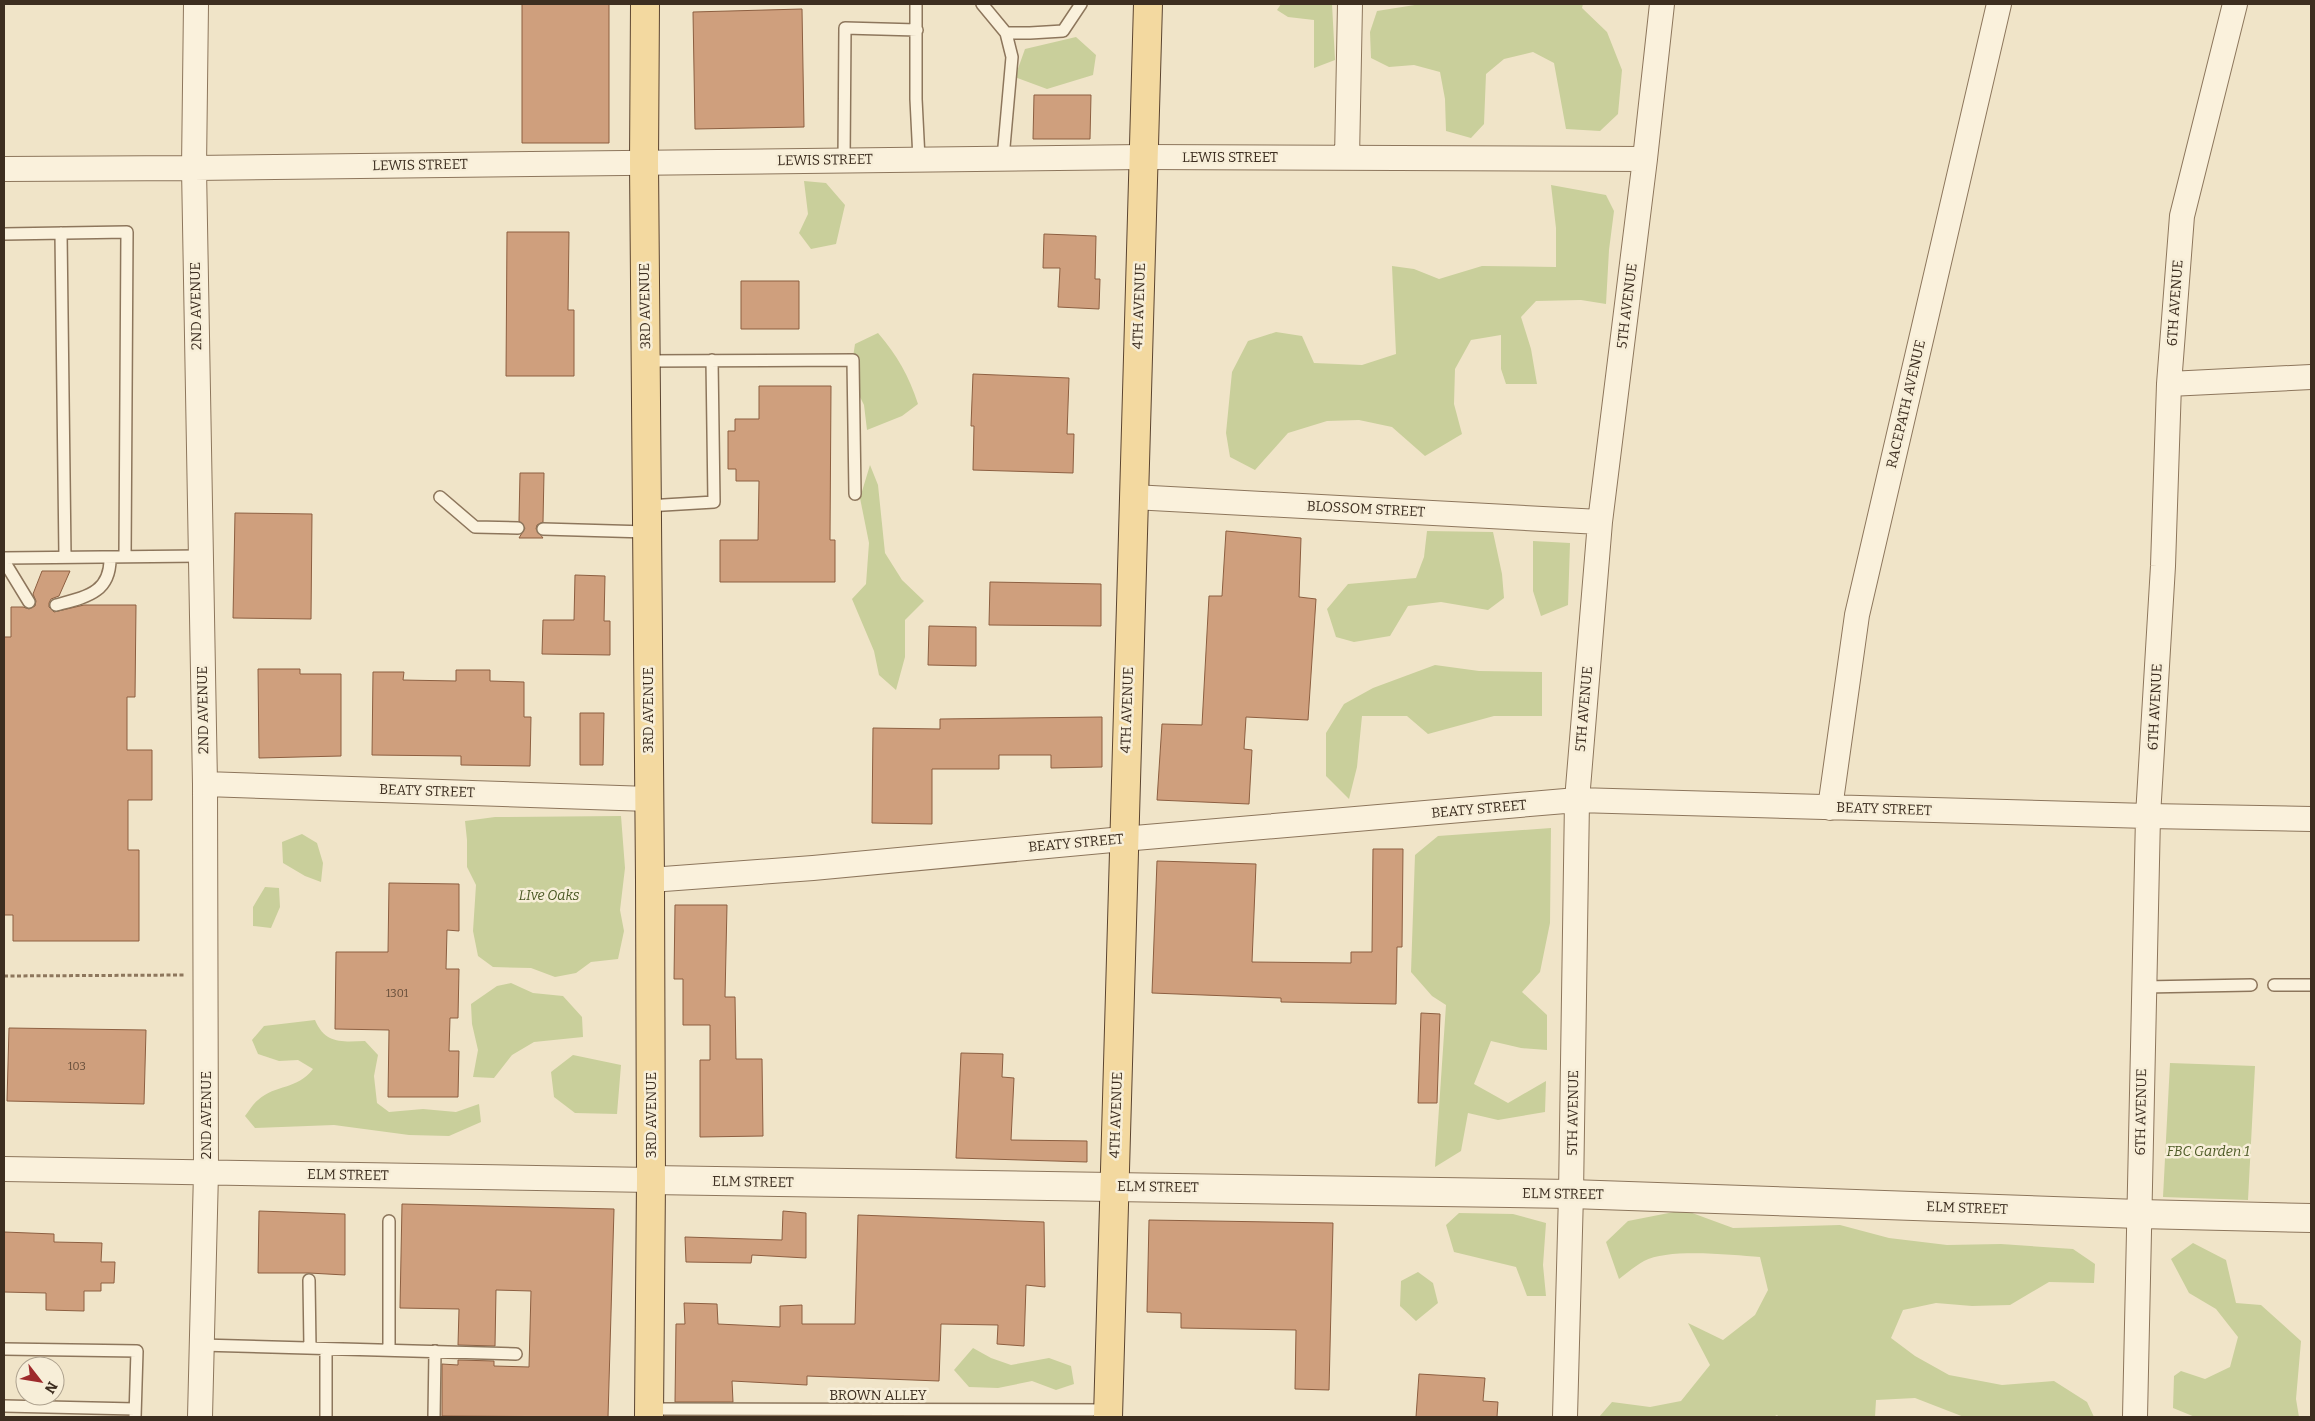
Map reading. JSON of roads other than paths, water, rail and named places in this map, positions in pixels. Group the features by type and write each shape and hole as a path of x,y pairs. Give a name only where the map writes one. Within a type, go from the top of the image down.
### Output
{"main road":[{"name":"3RD AVENUE","path":"645,4 644,162 651,1180 649,1413"},
{"name":"4TH AVENUE","path":"1108,1414 1148,4"}],"street":[{"name":"2ND AVENUE","path":"196,4 194,168 205,784 206,1172 200,1417"},
{"path":"1347,158 1350,4"},
{"name":"5TH AVENUE","path":"1565,1417 1571,1194 1577,800 1600,522 1646,159 1662,4"},
{"name":"RACEPATH AVENUE","path":"1830,808 1857,615 1999,4"},
{"name":"6TH AVENUE","path":"2135,1417 2148,816 2163,566 2169,384 2182,216 2234,4"},
{"name":"LEWIS STREET","path":"4,168 194,168 1143,157 1646,159"},
{"path":"2169,384 2311,377"},
{"name":"BLOSSOM STREET","path":"1133,497 1600,522"},
{"name":"BEATY STREET","path":"205,784 649,799"},
{"name":"BEATY STREET","path":"650,880 813,868 1577,800 2311,819"},
{"name":"ELM STREET","path":"4,1169 1571,1194 2139,1214 2311,1218"}],"lane":[{"path":"916,4 916,99 919,159"},
{"path":"982,4 1006,33 1012,57 1003,158"},
{"path":"1006,33 1063,30 1081,4"},
{"path":"844,160 845,28 917,30"},
{"path":"4,234 127,232 125,557"},
{"path":"61,233 65,557"},
{"path":"544,529 647,519 714,502 712,360"},
{"path":"646,361 853,360 855,494"},
{"path":"440,497 475,527 518,528"},
{"path":"29,602 4,559 201,556"},
{"path":"56,604 80,599 96,591 107,580 110,570 110,557"},
{"path":"2144,987 2251,985"},
{"path":"2274,985 2311,985"},
{"path":"389,1221 389,1350"},
{"path":"309,1280 310,1348"},
{"path":"201,1345 516,1354"},
{"path":"326,1348 326,1417"},
{"path":"4,1349 137,1351 135,1413 4,1406"},
{"path":"434,1417 435,1352"},
{"name":"BROWN ALLEY","path":"649,1413 1108,1414"}],"park label":[{"name":"LIve Oaks","path":"549,895"},
{"name":"FBC Garden 1","path":"2208,1151"}]}
